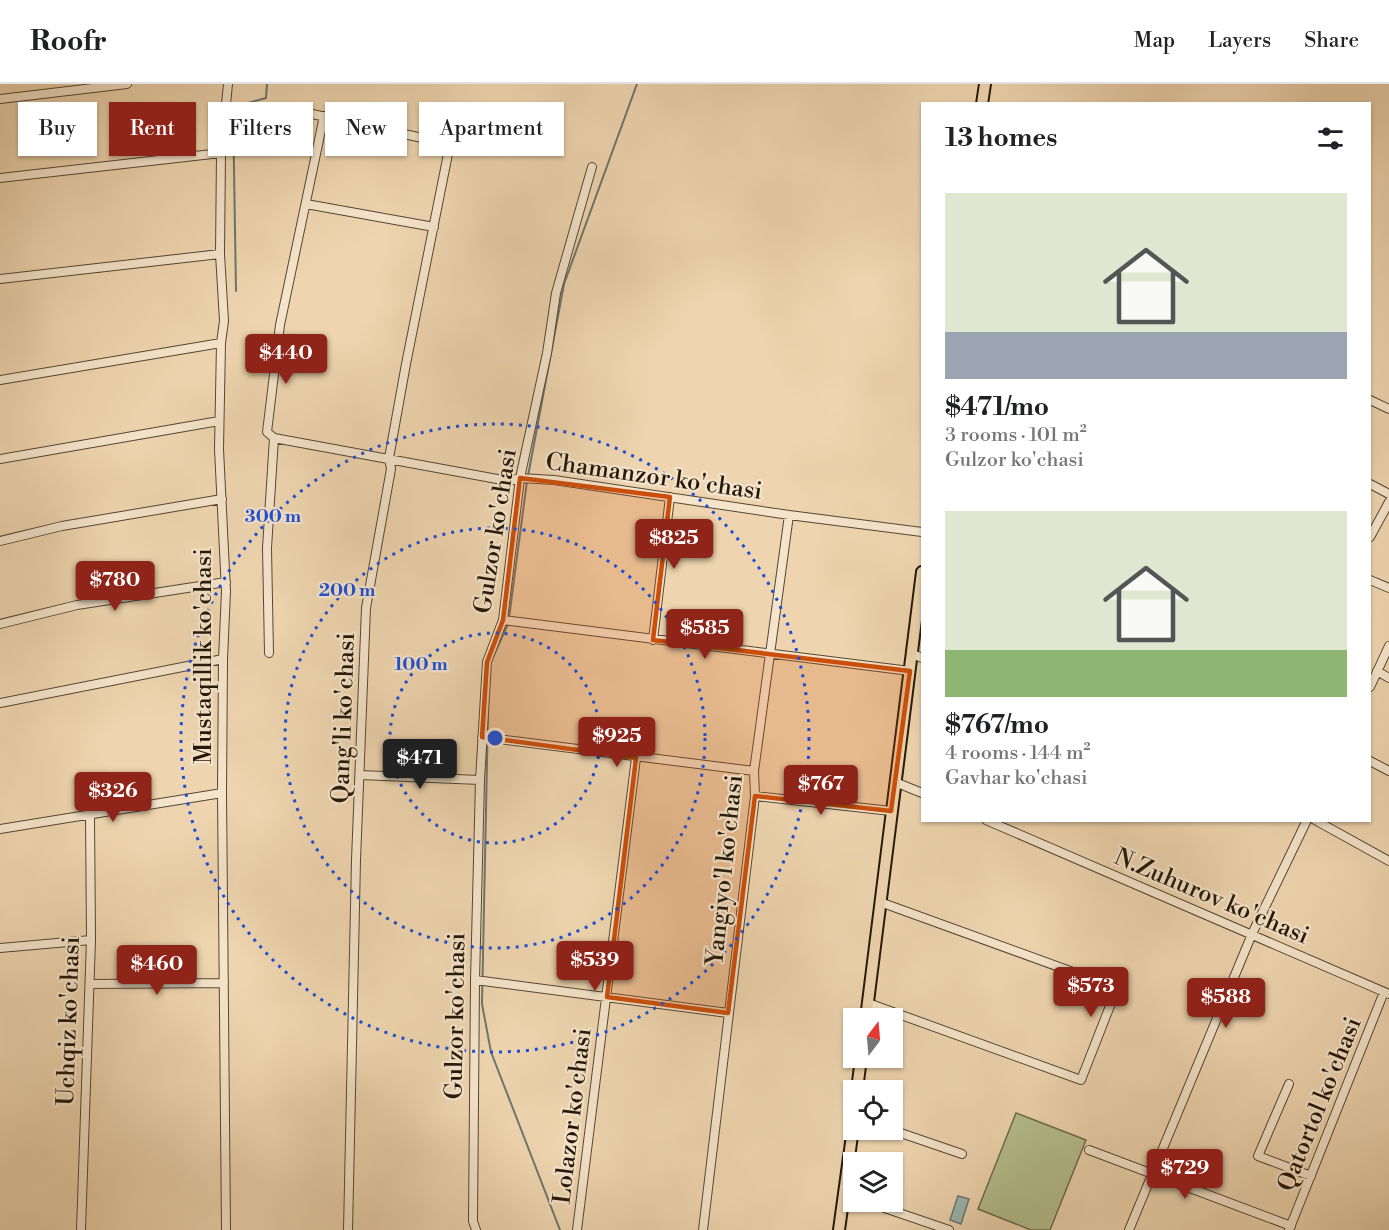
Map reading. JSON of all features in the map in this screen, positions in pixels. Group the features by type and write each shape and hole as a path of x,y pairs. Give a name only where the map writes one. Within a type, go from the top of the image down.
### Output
{"main road":[{"path":"982,102 985,84"},
{"path":"867,1008 910,671 918,656 921,593"},
{"path":"839,1230 844,1212"}],"street":[{"path":"0,99 127,84"},
{"name":"Mustaqillik ko'chasi","path":"226,102 228,84"},
{"path":"269,652 267,548 274,438 267,432 280,325 324,116 313,114"},
{"name":"Qang'li ko'chasi","path":"324,116 450,144 406,364 389,458 391,469 366,608 356,860 348,1230"},
{"path":"0,178 208,154"},
{"name":"Mustaqillik ko'chasi","path":"221,156 220,254 224,321 221,343 219,421 226,582 222,793 226,1230"},
{"name":"Gulzor ko'chasi","path":"476,1230 473,1221 475,980 480,780 487,662 503,620 520,478 547,353 556,293 592,167"},
{"path":"306,204 434,226"},
{"path":"0,279 220,254"},
{"path":"0,380 221,343"},
{"path":"1371,400 1389,409"},
{"path":"0,459 219,421"},
{"name":"Chamanzor ko'chasi","path":"274,438 508,481 520,478 554,480 921,532"},
{"path":"1371,485 1389,494"},
{"path":"653,640 670,497"},
{"path":"0,541 62,526 222,499"},
{"path":"1371,535 1389,502"},
{"name":"Yangiyo'l ko'chasi","path":"703,1230 754,796 754,771 789,515"},
{"path":"1371,580 1389,588"},
{"path":"0,624 77,605 226,582"},
{"path":"503,620 910,671"},
{"path":"1371,685 1389,646"},
{"path":"0,703 223,659"},
{"path":"1377,671 1389,678"},
{"path":"482,737 754,771"},
{"name":"Lolazor ko'chasi","path":"577,1230 636,758"},
{"path":"1371,762 1389,771"},
{"path":"360,775 480,780"},
{"path":"896,782 921,793"},
{"path":"0,829 222,793"},
{"path":"754,796 891,811"},
{"name":"Uchqiz ko'chasi","path":"81,1230 91,940 90,814"},
{"name":"N.Zuhurov ko'chasi","path":"991,822 1387,993"},
{"path":"1129,1230 1252,934 1306,822"},
{"path":"1319,822 1389,861"},
{"path":"868,1003 1081,1080 1117,988 879,902"},
{"path":"0,948 91,940"},
{"path":"475,980 728,1013"},
{"path":"90,984 224,983"},
{"name":"Qatortol ko'chasi","path":"1290,1228 1387,993"},
{"path":"1288,1084 1258,1156 1311,1176"},
{"path":"903,1134 962,1154"},
{"path":"1089,1150 1290,1228"},
{"path":"896,1212 949,1230"}],"highlighted area":[{"path":"520,478 670,497 653,640 910,671 891,811 755,796 728,1013 607,997 636,758 482,737 487,662 503,620"}],"green space":[{"path":"1016,1113 1086,1140 1050,1230 1031,1230 978,1209"}],"water":[{"path":"958,1196 969,1199 961,1224 950,1220"}],"waterway":[{"path":"236,291 233,107 266,98 267,84"},
{"path":"528,476 564,284 637,84"},
{"path":"509,618 527,481"},
{"path":"493,657 508,624"},
{"path":"488,713 482,1004 491,1052 560,1230"}]}
